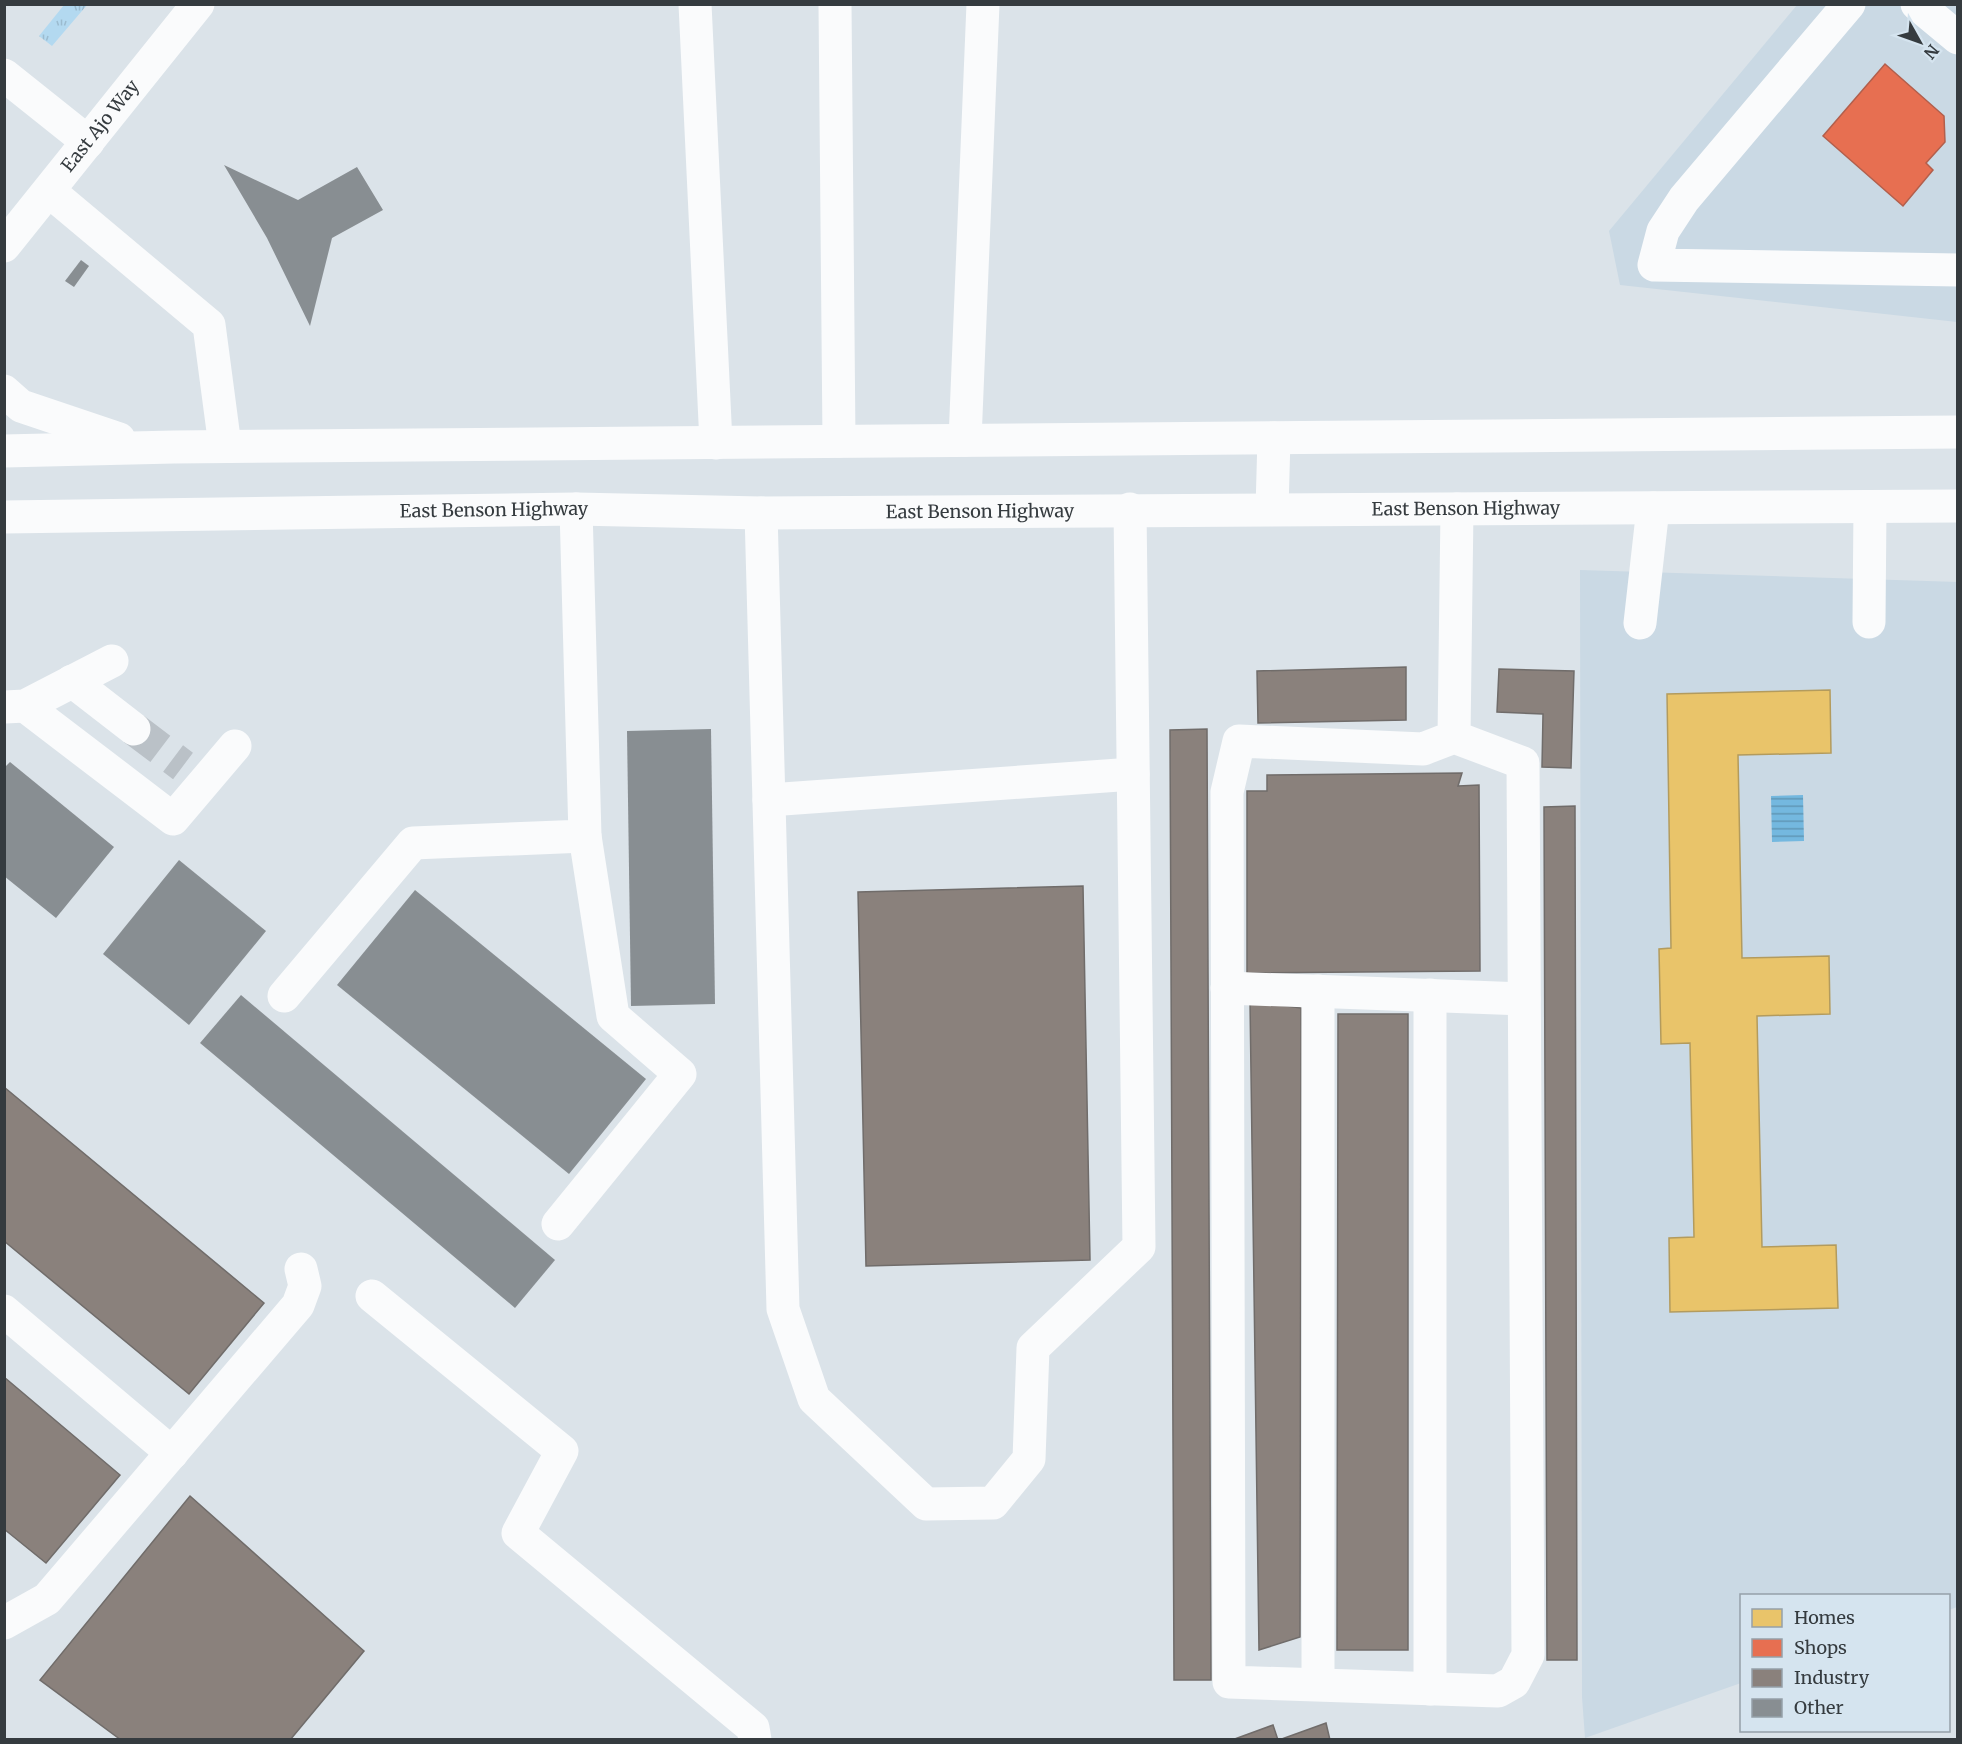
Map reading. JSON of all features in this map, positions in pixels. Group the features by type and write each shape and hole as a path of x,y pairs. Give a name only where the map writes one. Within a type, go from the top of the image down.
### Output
{"main road":[{"name":"East Ajo Way","path":"5,246 198,4"},
{"path":"695,4 716,442"},
{"path":"835,4 838,441"},
{"path":"965,440 983,4"},
{"path":"1849,4 1684,199 1664,231 1654,264 1958,270"},
{"path":"1917,4 1958,38"},
{"path":"4,75 88,142"},
{"path":"49,191 209,325 225,446"},
{"path":"4,391 21,406 40,414 144,447"},
{"path":"4,451 225,446 1958,432"},
{"path":"1272,509 1274,438"},
{"name":"East Benson Highway","path":"4,517 576,509 761,513 1130,509 1958,506"},
{"path":"1869,622 1870,507"},
{"path":"1640,623 1653,508"},
{"path":"558,1224 680,1074 613,1016 585,836 576,509"},
{"path":"761,513 783,1309 814,1399 926,1504 993,1503 1029,1459 1032,1348 1138,1247 1130,509"},
{"path":"1454,737 1457,509"},
{"path":"15,706 72,681 112,660"},
{"path":"72,681 134,729"},
{"path":"15,706 173,819 193,774 236,746"},
{"path":"1454,737 1523,764 1528,1655 1514,1682 1498,1691 1229,1682 1227,792 1239,741 1423,749 1454,737"},
{"path":"769,800 1133,774"},
{"path":"284,996 413,843 585,836"},
{"path":"1227,988 1524,999"},
{"path":"1318,991 1318,1684"},
{"path":"1430,995 1431,1689"},
{"path":"4,1623 47,1599 298,1305 305,1286 301,1269"},
{"path":"372,1296 562,1451 518,1533 753,1728 755,1740"},
{"path":"4,1311 172,1453"}],"shaded area":[{"path":"1797,5 1957,5 1957,322 1620,285 1609,231"},
{"path":"1580,570 1958,582 1957,1607 1950,1610 1950,1594 1740,1594 1740,1683 1585,1738 1582,1697"}],"green space":[{"path":"64,5 87,5 52,46 39,36"}],"water":[{"path":"1803,795 1804,841 1772,842 1771,796"}],"building: Homes":[{"path":"1830,690 1831,753 1738,755 1742,958 1829,956 1830,1014 1757,1016 1762,1247 1836,1245 1838,1308 1670,1312 1669,1238 1694,1237 1690,1043 1661,1044 1659,949 1671,948 1667,694"}],"building: Shops":[{"path":"1885,64 1944,116 1945,142 1926,163 1933,170 1903,206 1823,136"}],"building: Industry":[{"path":"1406,667 1406,720 1258,723 1257,671"},
{"path":"1499,669 1574,671 1571,768 1542,767 1543,714 1497,712"},
{"path":"1207,729 1211,1680 1174,1680 1170,730"},
{"path":"1462,773 1458,786 1479,785 1480,971 1247,973 1247,791 1267,791 1267,775"},
{"path":"1575,806 1577,1660 1547,1660 1544,807"},
{"path":"1083,886 1090,1260 866,1266 858,892"},
{"path":"1250,1001 1301,1008 1300,1637 1259,1650"},
{"path":"1338,1014 1408,1014 1408,1650 1337,1650"},
{"path":"4,1087 264,1303 189,1394 4,1241"},
{"path":"4,1377 120,1475 46,1563 4,1529"},
{"path":"190,1496 364,1651 290,1740 121,1740 40,1680"},
{"path":"1326,1723 1330,1740 1279,1740"},
{"path":"1273,1725 1278,1740 1232,1740"}],"building: Other":[{"path":"224,165 298,200 357,167 383,210 332,238 310,326 267,238"},
{"path":"81,260 89,266 74,287 65,281"},
{"path":"711,729 715,1004 631,1006 627,731"},
{"path":"10,762 114,847 56,918 4,876 4,768"},
{"path":"179,860 266,931 189,1025 103,954"},
{"path":"415,890 646,1079 569,1174 337,985"},
{"path":"241,995 555,1260 515,1308 200,1043"}],"tunnel":[{"path":"134,729 183,766"}]}
